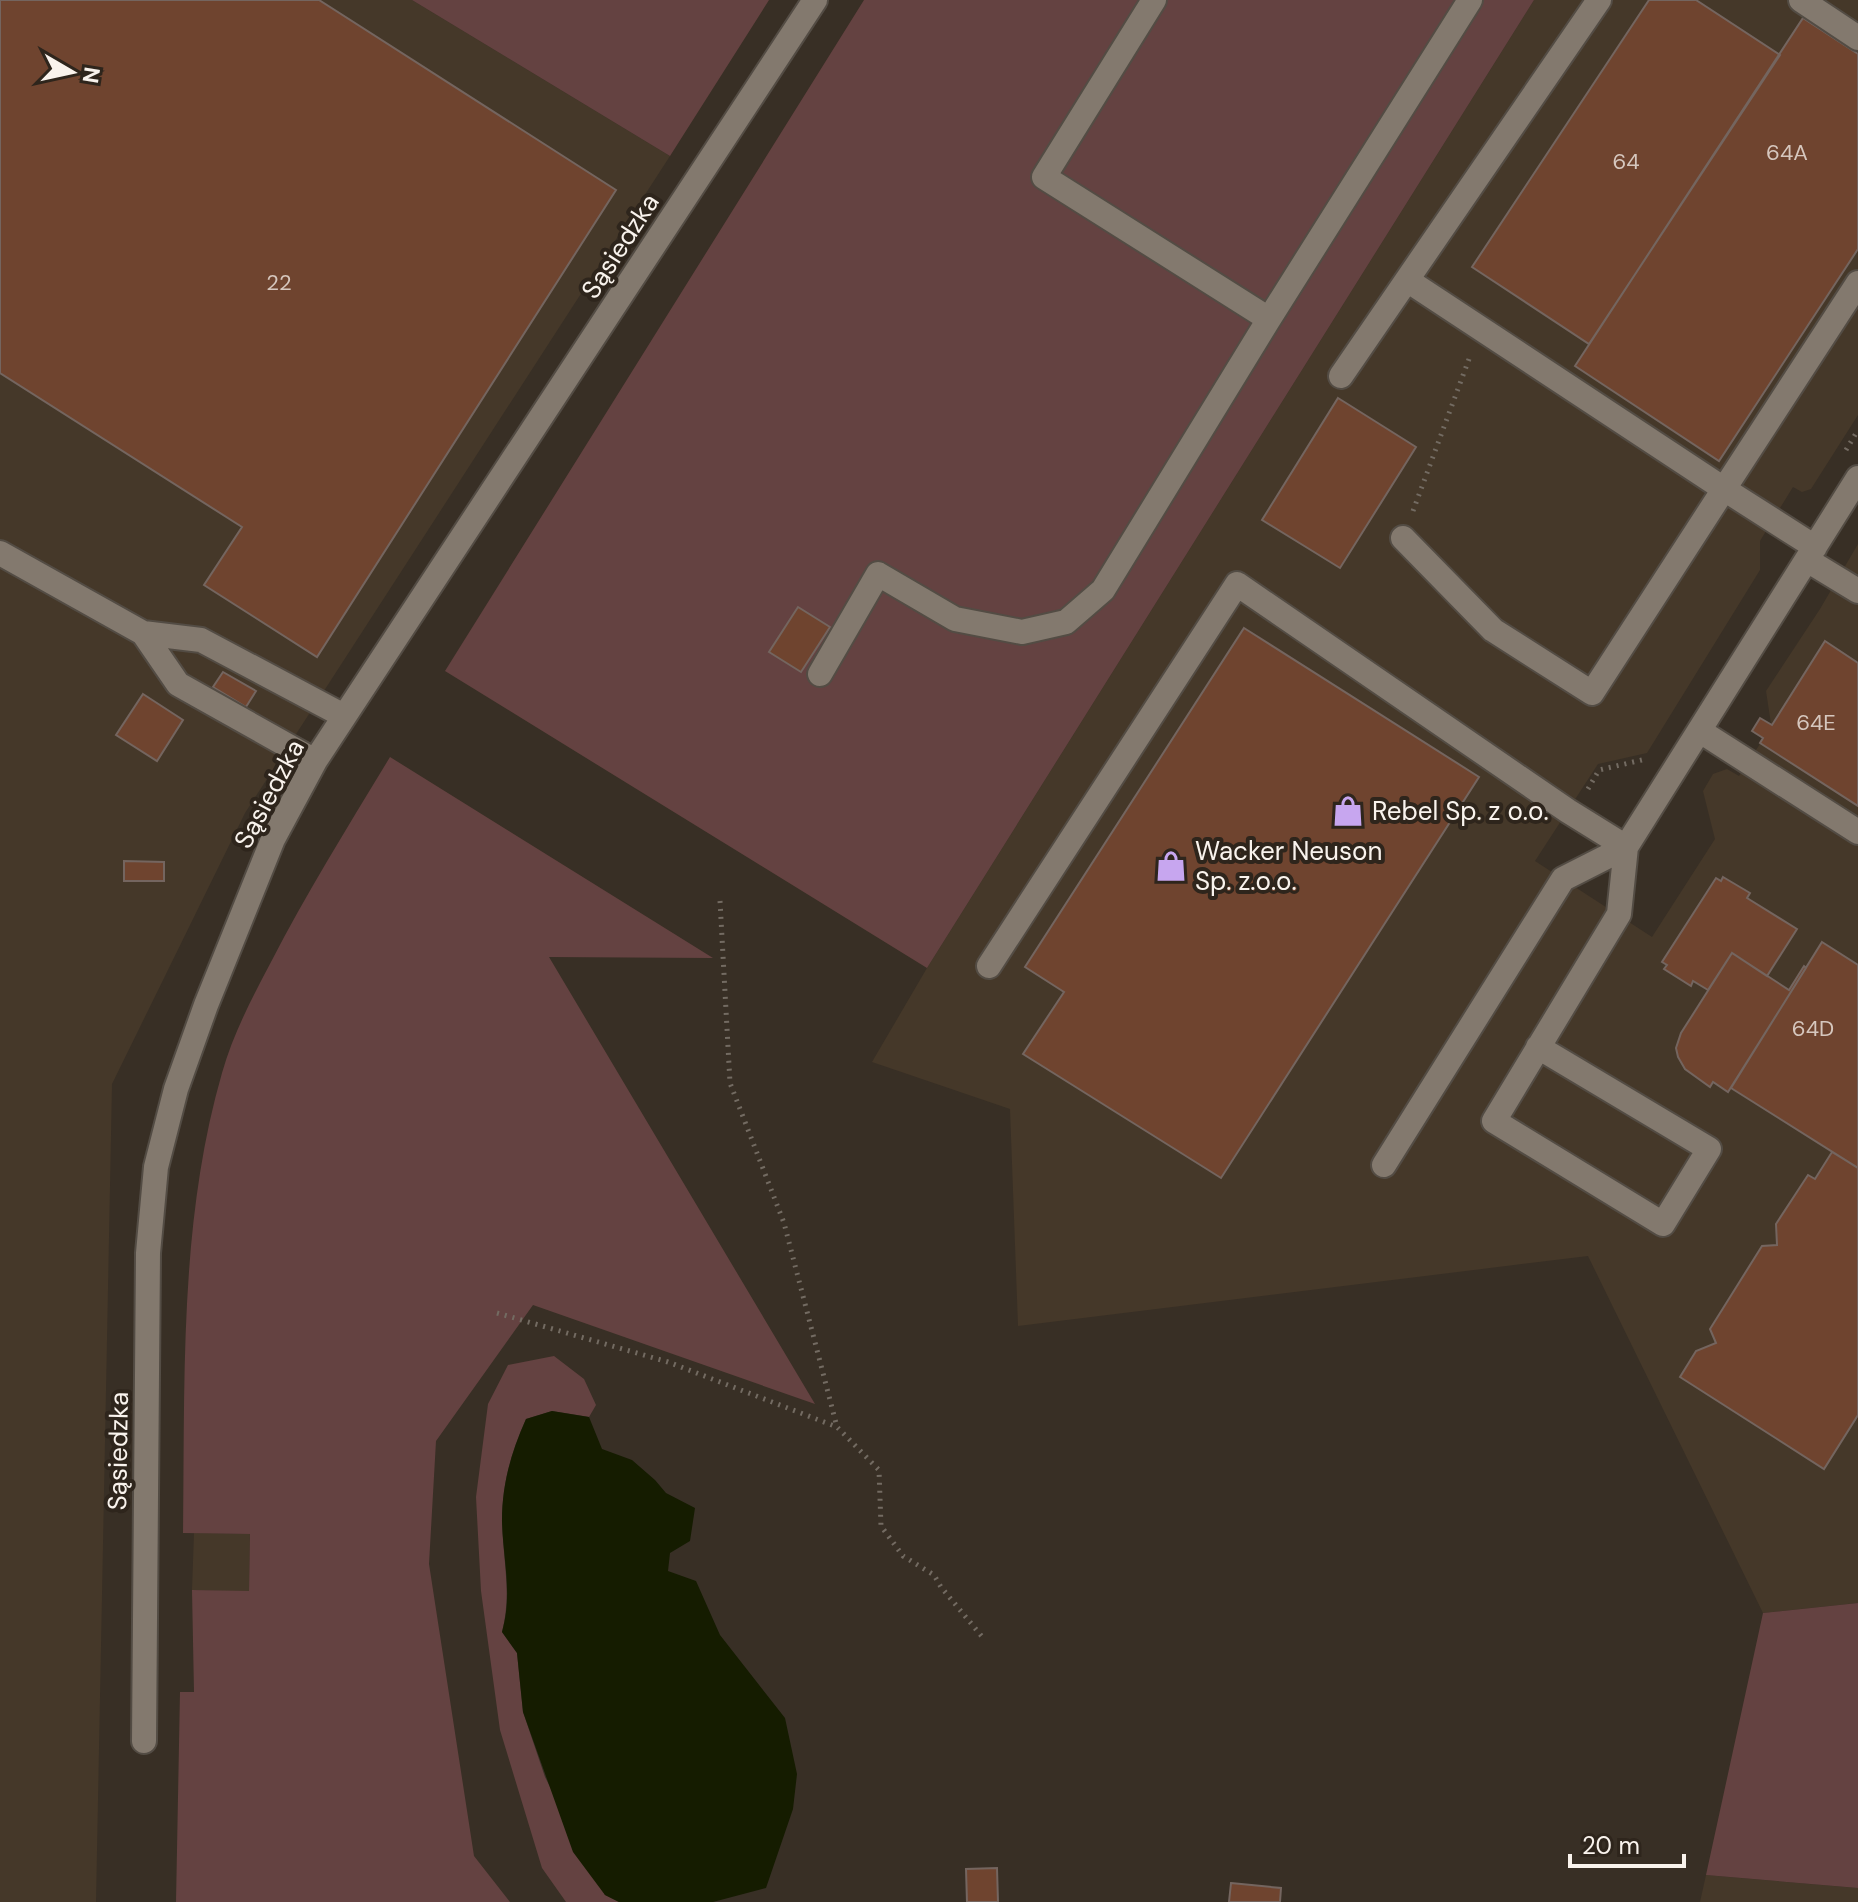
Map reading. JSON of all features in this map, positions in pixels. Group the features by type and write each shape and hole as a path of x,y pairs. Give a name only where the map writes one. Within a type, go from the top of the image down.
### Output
{"street":[{"name":"Sąsiedzka","path":"144,1741 148,1253 156,1167 176,1089 206,1005 273,839 315,761 815,0"},
{"path":"1154,0 1044,177 1269,319"},
{"path":"820,674 878,574 955,619 1022,632 1066,622 1103,590 1470,0"},
{"path":"1341,376 1599,0"},
{"path":"1801,0 1858,38"},
{"path":"1407,280 1724,489 1858,591"},
{"path":"1403,538 1493,630 1592,693 1858,283"},
{"path":"1538,1047 1709,1149 1663,1224 1494,1121 1538,1047 1619,914 1626,847 1858,478"},
{"path":"0,553 143,633 201,640 344,716"},
{"path":"989,966 1237,584 1555,802 1626,847"},
{"path":"143,633 178,684 315,761"},
{"path":"1700,731 1858,832"},
{"path":"1384,1165 1563,879 1626,847"}],"path":[{"path":"1403,538 1480,328"},
{"path":"720,901 730,1083 784,1223 837,1427"},
{"path":"497,1313 668,1362 837,1427 879,1470 881,1526 903,1556 934,1575 984,1639"}],"shaded area":[{"path":"0,0 412,0 670,156 245,813 112,1084 96,1902 0,1902"},
{"path":"412,0 769,0 670,156"},
{"path":"864,0 1534,0 927,968 445,671"},
{"path":"1534,0 1858,0 1858,415 1811,489 1802,492 1793,487 1760,541 1760,570 1647,753 1598,764 1535,861 1652,937 1715,839 1703,791 1713,774 1727,769 1739,776 1758,747 1763,738 1752,731 1760,718 1771,724 1766,691 1858,544 1858,1603 1763,1613 1588,1256 1018,1326 1010,1109 872,1062 927,968"},
{"path":"390,757 713,958 549,957 815,1404 533,1305 436,1441 429,1564 474,1856 510,1902 176,1902 180,1692 194,1692 192,1590 249,1591 250,1534 183,1533 187,1301 191,1243 208,1129 226,1059 250,1003 299,910"},
{"path":"554,1356 584,1379 596,1405 589,1417 552,1411 526,1419 521,1431 508,1468 504,1494 502,1521 507,1590 502,1632 517,1653 523,1712 545,1777 605,1895 619,1902 566,1902 542,1868 500,1730 481,1591 476,1497 488,1404 508,1365"},
{"path":"552,1411 589,1417 602,1449 632,1460 666,1493 695,1508 690,1541 670,1553 668,1571 696,1581 720,1635 785,1718 797,1774 793,1809 766,1888 713,1902 619,1902 605,1895 573,1852 523,1712 517,1653 502,1632 507,1590 502,1507 508,1469 526,1419"},
{"path":"194,1533 250,1534 249,1592 192,1590"},
{"path":"1858,1603 1858,1888 1706,1875 1763,1613"},
{"path":"1706,1875 1858,1888 1858,1902 1700,1902"}],"building":[{"path":"0,0 319,0 616,190 317,657 204,585 242,527 0,373"},
{"path":"1649,0 1696,0 1780,55 1589,344 1472,267"},
{"path":"1803,18 1858,54 1858,249 1719,461 1575,366"},
{"path":"1338,398 1416,447 1340,568 1262,520"},
{"path":"798,607 830,627 801,672 769,652"},
{"path":"1244,628 1479,777 1221,1178 1023,1054 1064,992 1025,967"},
{"path":"1825,641 1858,663 1858,806 1760,743 1763,738 1752,731 1760,718 1772,725"},
{"path":"223,672 256,691 246,707 213,687"},
{"path":"143,694 183,720 157,761 116,735"},
{"path":"124,861 164,862 164,881 124,881"},
{"path":"1723,877 1750,893 1747,898 1797,929 1767,976 1732,953 1708,990 1693,981 1691,986 1664,969 1667,965 1662,962 1716,878 1721,881"},
{"path":"1822,942 1858,965 1858,1168 1731,1088"},
{"path":"1732,953 1789,990 1804,966 1806,968 1728,1092 1713,1082 1710,1087 1685,1069 1676,1048 1681,1033"},
{"path":"1832,1152 1858,1168 1858,1415 1824,1469 1680,1377 1696,1351 1716,1343 1710,1329 1762,1246 1777,1245 1776,1224 1808,1175 1815,1179"},
{"path":"997,1868 998,1902 967,1902 966,1869"},
{"path":"1231,1883 1281,1888 1280,1902 1229,1902"}],"place":[{"name":"Rebel Sp. z o.o.","path":"1348,811"},
{"name":"Wacker Neuson Sp. z.o.o.","path":"1171,866"}]}
